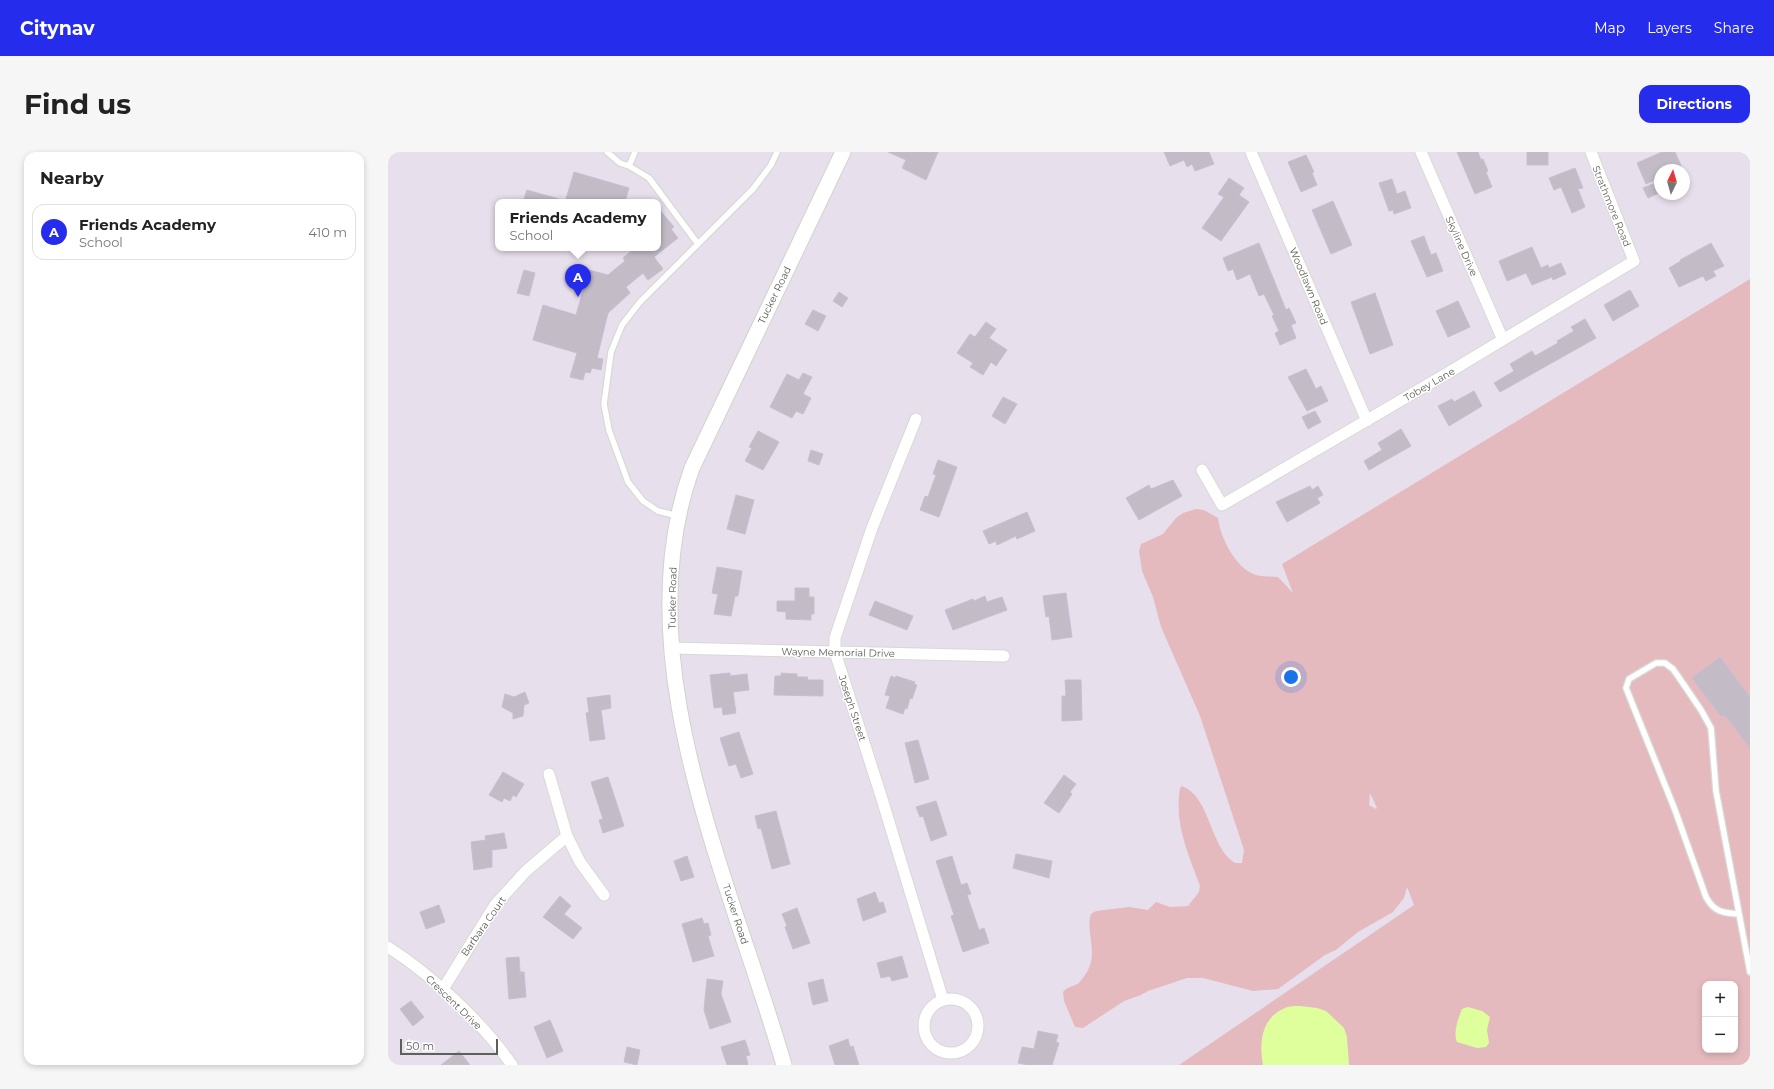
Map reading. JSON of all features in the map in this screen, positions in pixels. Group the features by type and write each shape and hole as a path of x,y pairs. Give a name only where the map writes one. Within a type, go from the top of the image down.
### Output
{"main road":[{"name":"Tucker Road","path":"784,1065 694,782 686,744 672,648 670,592 678,516 687,483 699,452 843,152"}],"street":[{"name":"Woodlawn Road","path":"1251,152 1367,420"},
{"name":"Skyline Drive","path":"1421,152 1503,340"},
{"name":"Strathmore Road","path":"1590,152 1634,261"},
{"name":"Tobey Lane","path":"1202,470 1222,505 1503,340 1634,261"},
{"name":"Joseph Street","path":"916,420 872,528 835,638 835,652 882,798 943,1000"},
{"name":"Wayne Memorial Drive","path":"672,648 1004,656"},
{"path":"549,774 567,836 580,862 604,895"},
{"name":"Barbara Court","path":"443,989 495,905 526,871 567,836"},
{"name":"Crescent Drive","path":"388,947 443,989 488,1034 512,1065"},
{"path":"953,999 964,1002 972,1008 977,1017 978,1028 976,1038 969,1046 960,1052 950,1053 939,1050 931,1044 926,1034 924,1024 927,1014 934,1005 943,1000 953,999"}],"lane":[{"path":"607,152 620,163 629,166 650,178 698,244"},
{"path":"629,166 635,152"},
{"path":"678,516 658,512 643,501 628,482 609,430 604,404 611,352 622,325 640,302 753,189 771,165 777,152"},
{"path":"1739,914 1719,911 1711,907 1706,898 1675,810 1626,688 1629,679 1656,664 1665,663 1673,669 1701,710 1710,728 1716,791 1750,972"}],"shaded area":[{"path":"1750,279 1750,1065 1179,1065 1414,905 1407,887 1404,898 1393,912 1358,932 1336,950 1325,955 1278,989 1253,991 1203,978 1187,978 1124,1001 1083,1028 1075,1027 1064,1001 1063,992 1079,983 1087,972 1091,963 1092,948 1089,927 1091,914 1096,911 1129,907 1148,910 1156,902 1170,907 1188,906 1199,892 1200,886 1183,838 1179,814 1180,788 1182,786 1192,792 1199,800 1214,835 1226,856 1235,863 1242,863 1244,850 1200,716 1161,627 1153,597 1142,571 1139,551 1141,544 1163,534 1176,518 1183,513 1196,509 1204,510 1218,518 1219,526 1230,551 1242,566 1249,572 1256,575 1278,577 1293,593 1282,564","holes":["1370,793 1377,808 1376,809 1369,805"]},
{"path":"1300,1006 1317,1008 1326,1011 1344,1028 1347,1037 1349,1065 1263,1065 1261,1048 1266,1025 1277,1012 1287,1007"},
{"path":"1468,1007 1482,1011 1490,1017 1487,1030 1489,1043 1486,1047 1477,1048 1457,1042 1456,1026 1462,1009"}],"building":[{"path":"888,152 938,152 926,180 902,168 906,160"},
{"path":"1164,152 1209,152 1214,164 1195,171 1192,164 1187,167 1184,160 1170,166"},
{"path":"1457,152 1478,152 1488,171 1486,172 1492,187 1475,194"},
{"path":"1527,152 1548,152 1548,165 1527,165"},
{"path":"1662,152 1675,152 1680,164 1654,164 1654,181 1646,184 1637,163"},
{"path":"1306,155 1314,172 1312,173 1317,185 1301,192 1288,162"},
{"path":"1575,168 1583,188 1578,189 1585,207 1572,213 1561,187 1554,190 1549,178"},
{"path":"574,172 629,188 626,199 566,199"},
{"path":"1229,178 1244,188 1239,195 1249,202 1221,241 1202,228 1224,197 1218,194"},
{"path":"1392,179 1397,194 1405,191 1411,208 1394,214 1393,210 1389,211 1379,183"},
{"path":"1654,183 1654,195 1648,198 1643,188"},
{"path":"527,190 559,199 524,199"},
{"path":"1333,201 1352,245 1331,254 1312,210"},
{"path":"661,212 674,227 671,229 678,238 654,257 663,269 648,280 643,273 626,287 630,293 608,313 597,358 603,359 601,370 592,368 590,373 585,372 583,380 570,377 577,353 533,340 543,305 576,315 589,270 608,275 625,261 623,258 631,251 661,251"},
{"path":"1424,236 1431,255 1436,253 1443,271 1427,277 1411,241"},
{"path":"1259,243 1286,310 1289,308 1296,323 1291,325 1296,338 1280,345 1275,333 1279,331 1272,316 1274,315 1264,294 1259,296 1250,274 1237,280 1233,269 1228,271 1223,258"},
{"path":"1711,243 1724,266 1713,271 1716,276 1706,281 1703,276 1679,287 1669,268 1681,261 1680,260"},
{"path":"1532,247 1541,268 1548,265 1549,268 1561,263 1566,274 1553,280 1552,277 1532,285 1526,273 1507,281 1499,261"},
{"path":"524,270 535,273 529,296 517,293"},
{"path":"1630,290 1639,306 1613,321 1604,305"},
{"path":"839,292 848,298 842,307 833,301"},
{"path":"1375,293 1393,345 1370,354 1351,302"},
{"path":"1458,301 1470,327 1448,337 1436,311"},
{"path":"813,310 826,316 818,331 805,324"},
{"path":"1585,319 1596,338 1500,392 1494,383 1514,371 1510,364 1532,351 1535,356 1558,343 1557,341 1574,331 1571,327"},
{"path":"986,322 996,329 989,338 1007,350 996,366 991,362 983,375 970,367 973,363 957,353 970,334 975,337"},
{"path":"1306,369 1316,389 1321,386 1328,401 1307,411 1288,377"},
{"path":"803,373 812,377 803,394 811,398 803,414 796,411 792,418 770,407 787,374 799,380"},
{"path":"1474,391 1482,406 1449,426 1438,406 1452,399 1454,402"},
{"path":"1003,397 1017,404 1005,424 992,416"},
{"path":"1315,411 1321,422 1308,429 1302,417"},
{"path":"1401,429 1411,446 1369,470 1364,461 1382,450 1378,443"},
{"path":"758,431 779,442 763,470 745,461 752,448 749,447"},
{"path":"811,450 823,454 819,465 808,461"},
{"path":"938,460 957,467 939,517 920,510 925,496 928,497 936,475 933,474"},
{"path":"1173,480 1182,496 1139,520 1126,498 1149,485 1151,489"},
{"path":"1310,486 1312,490 1318,486 1323,495 1317,498 1320,503 1287,522 1276,502"},
{"path":"736,495 754,500 745,534 727,529"},
{"path":"1027,512 1035,531 1017,539 1016,536 997,545 996,541 989,544 983,531"},
{"path":"717,567 742,571 738,596 735,596 731,616 714,614 718,594 712,593"},
{"path":"795,588 809,588 809,597 814,597 814,614 811,614 811,620 786,619 786,612 777,611 777,601 795,601"},
{"path":"1066,593 1072,637 1052,640 1049,616 1046,617 1043,596"},
{"path":"985,596 987,602 1002,597 1007,610 953,630 945,610"},
{"path":"875,601 913,616 907,630 869,615"},
{"path":"1720,657 1750,697 1750,748 1725,715 1722,717 1719,714 1692,678"},
{"path":"730,673 730,676 747,674 749,690 733,692 736,713 723,715 722,707 714,708 710,675"},
{"path":"781,673 797,674 797,677 808,677 807,680 823,680 823,696 774,695 775,676 781,676"},
{"path":"891,676 895,678 896,676 915,682 914,684 917,685 912,699 910,698 907,709 905,708 903,714 886,708 890,696 885,695"},
{"path":"1065,680 1081,680 1082,720 1062,721 1062,696 1066,696"},
{"path":"525,692 529,703 524,705 523,716 513,719 513,713 502,707 505,694 514,697"},
{"path":"610,695 611,708 601,710 605,739 590,741 586,713 589,712 587,698"},
{"path":"739,732 753,774 741,778 736,764 729,766 720,738"},
{"path":"918,740 929,779 915,783 905,743"},
{"path":"503,772 524,784 516,797 513,795 510,801 504,798 502,802 489,795"},
{"path":"1064,775 1076,784 1070,792 1072,794 1059,813 1044,803"},
{"path":"608,777 624,826 603,833 599,820 603,819 591,782"},
{"path":"936,801 947,835 931,841 923,816 920,817 916,807"},
{"path":"776,811 790,864 772,869 761,828 758,829 755,816"},
{"path":"504,833 507,848 492,850 492,867 474,870 471,842 486,840 485,836"},
{"path":"1016,854 1052,861 1049,878 1013,868"},
{"path":"687,856 694,877 681,881 674,861"},
{"path":"952,856 961,885 967,883 971,894 967,895 979,930 984,928 989,943 963,952 951,916 954,915 936,861"},
{"path":"875,892 879,903 883,902 886,912 863,921 857,899"},
{"path":"560,896 571,906 564,914 582,928 573,939 543,917"},
{"path":"439,905 445,922 426,929 420,912"},
{"path":"797,908 810,943 793,949 782,914"},
{"path":"702,918 704,924 708,923 711,935 708,936 714,956 693,962 682,924"},
{"path":"902,956 908,977 892,981 890,976 881,978 877,963"},
{"path":"519,957 520,972 524,972 526,997 509,999 506,958"},
{"path":"707,979 723,981 721,994 731,1022 710,1029 704,1010"},
{"path":"823,979 828,1001 813,1005 808,983"},
{"path":"411,1001 424,1017 413,1026 400,1009"},
{"path":"550,1020 563,1051 547,1058 534,1027"},
{"path":"1038,1031 1058,1035 1056,1042 1059,1043 1052,1065 1028,1065 1018,1063 1022,1047 1034,1049"},
{"path":"848,1039 850,1047 853,1046 859,1065 835,1065 829,1046"},
{"path":"745,1040 750,1055 746,1056 748,1065 727,1065 721,1047"},
{"path":"627,1047 640,1050 637,1065 624,1062"},
{"path":"459,1051 470,1065 441,1065"}],"place":[{"name":"Friends Academy","path":"578,297"}]}
